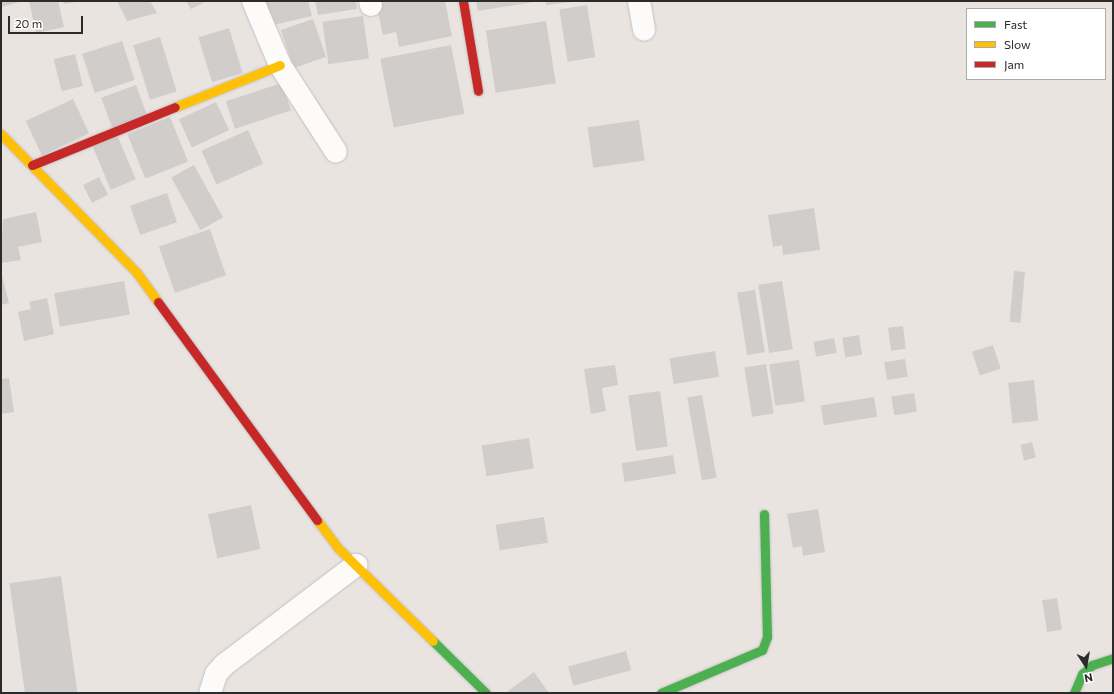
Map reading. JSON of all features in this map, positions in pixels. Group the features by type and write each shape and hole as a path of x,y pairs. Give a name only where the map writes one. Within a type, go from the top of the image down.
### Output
{"street":[{"path":"253,1 280,65 336,152"},
{"path":"463,1 478,91"},
{"path":"639,1 644,30"},
{"path":"32,165 280,65"},
{"path":"1,134 137,273 337,546 486,693"},
{"path":"661,693 753,656 762,650 767,637 764,514"},
{"path":"210,693 216,674 224,665 356,565"},
{"path":"1074,693 1082,674 1092,665 1113,658"}],"building":[{"path":"1,1 23,1 1,7"},
{"path":"29,1 58,1 64,27 36,33"},
{"path":"63,1 76,1 76,2 64,4"},
{"path":"117,1 150,1 157,13 127,21"},
{"path":"186,1 207,1 191,9"},
{"path":"263,1 308,1 312,16 269,26"},
{"path":"315,1 356,1 357,9 318,15"},
{"path":"389,1 445,1 452,36 399,47 396,32 383,35 376,4"},
{"path":"476,1 534,1 534,2 478,11"},
{"path":"546,1 572,1 572,2 546,5"},
{"path":"587,5 595,57 568,62 559,9"},
{"path":"363,16 369,59 328,64 322,22"},
{"path":"313,19 326,57 294,68 281,30"},
{"path":"546,21 556,83 496,93 486,31"},
{"path":"229,28 243,73 212,82 198,37"},
{"path":"160,37 177,92 150,100 133,45"},
{"path":"122,41 135,80 95,93 82,54"},
{"path":"451,45 464,114 394,127 380,59"},
{"path":"75,54 83,86 62,91 54,59"},
{"path":"282,83 291,111 235,129 226,101"},
{"path":"136,85 147,116 113,129 101,98"},
{"path":"73,99 89,133 42,155 26,121"},
{"path":"216,102 229,130 192,147 179,119"},
{"path":"170,117 188,162 145,179 127,134"},
{"path":"639,120 645,161 593,168 588,127"},
{"path":"248,130 263,164 216,185 201,151"},
{"path":"117,135 136,179 111,190 92,146"},
{"path":"194,165 223,217 200,230 171,178"},
{"path":"99,177 108,195 92,203 83,185"},
{"path":"167,193 177,222 140,235 130,206"},
{"path":"814,208 820,250 783,255 782,245 773,247 768,215"},
{"path":"36,212 42,242 18,247 21,260 1,263 3,219"},
{"path":"210,229 226,275 175,293 159,247"},
{"path":"1,271 9,303 1,305"},
{"path":"1014,271 1025,272 1021,323 1010,322"},
{"path":"124,281 130,314 60,327 54,293"},
{"path":"782,281 793,349 769,353 758,285"},
{"path":"755,290 765,352 747,355 737,293"},
{"path":"47,298 54,334 24,341 18,312 31,309 29,302"},
{"path":"903,326 906,349 891,351 888,328"},
{"path":"859,335 862,355 845,357 842,338"},
{"path":"834,338 837,353 816,357 813,342"},
{"path":"993,345 1001,369 980,376 972,352"},
{"path":"715,351 719,377 674,384 670,358"},
{"path":"905,359 908,377 887,380 884,362"},
{"path":"799,360 805,402 775,406 769,364"},
{"path":"766,364 774,413 752,417 744,367"},
{"path":"615,365 618,385 602,388 606,411 591,414 584,369"},
{"path":"9,378 14,412 1,414 1,379"},
{"path":"1034,380 1038,421 1012,423 1008,383"},
{"path":"660,391 668,446 636,451 628,395"},
{"path":"914,393 917,412 894,415 891,397"},
{"path":"702,395 717,478 702,480 687,398"},
{"path":"874,397 877,417 824,425 821,405"},
{"path":"529,438 534,469 486,476 482,446"},
{"path":"1032,442 1036,458 1024,460 1020,445"},
{"path":"673,455 676,474 625,482 622,463"},
{"path":"251,505 260,549 217,558 208,514"},
{"path":"818,509 825,552 803,556 802,546 793,548 787,514"},
{"path":"544,517 548,543 500,550 496,525"},
{"path":"61,576 77,693 25,693 10,583"},
{"path":"1057,598 1062,630 1047,632 1042,600"},
{"path":"626,651 631,670 573,686 568,667"},
{"path":"534,672 549,693 509,693 508,691"}],"traffic: fast":[{"path":"661,693 762,650 767,637 764,514"},
{"path":"433,641 486,693"},
{"path":"1074,693 1082,674 1092,665 1113,658"}],"traffic: slow":[{"path":"175,107 280,65"},
{"path":"1,134 137,273 158,302"},
{"path":"317,520 337,547 433,641"}],"traffic: jam":[{"path":"463,1 478,91"},
{"path":"32,165 175,107"},
{"path":"158,302 317,520"}]}
